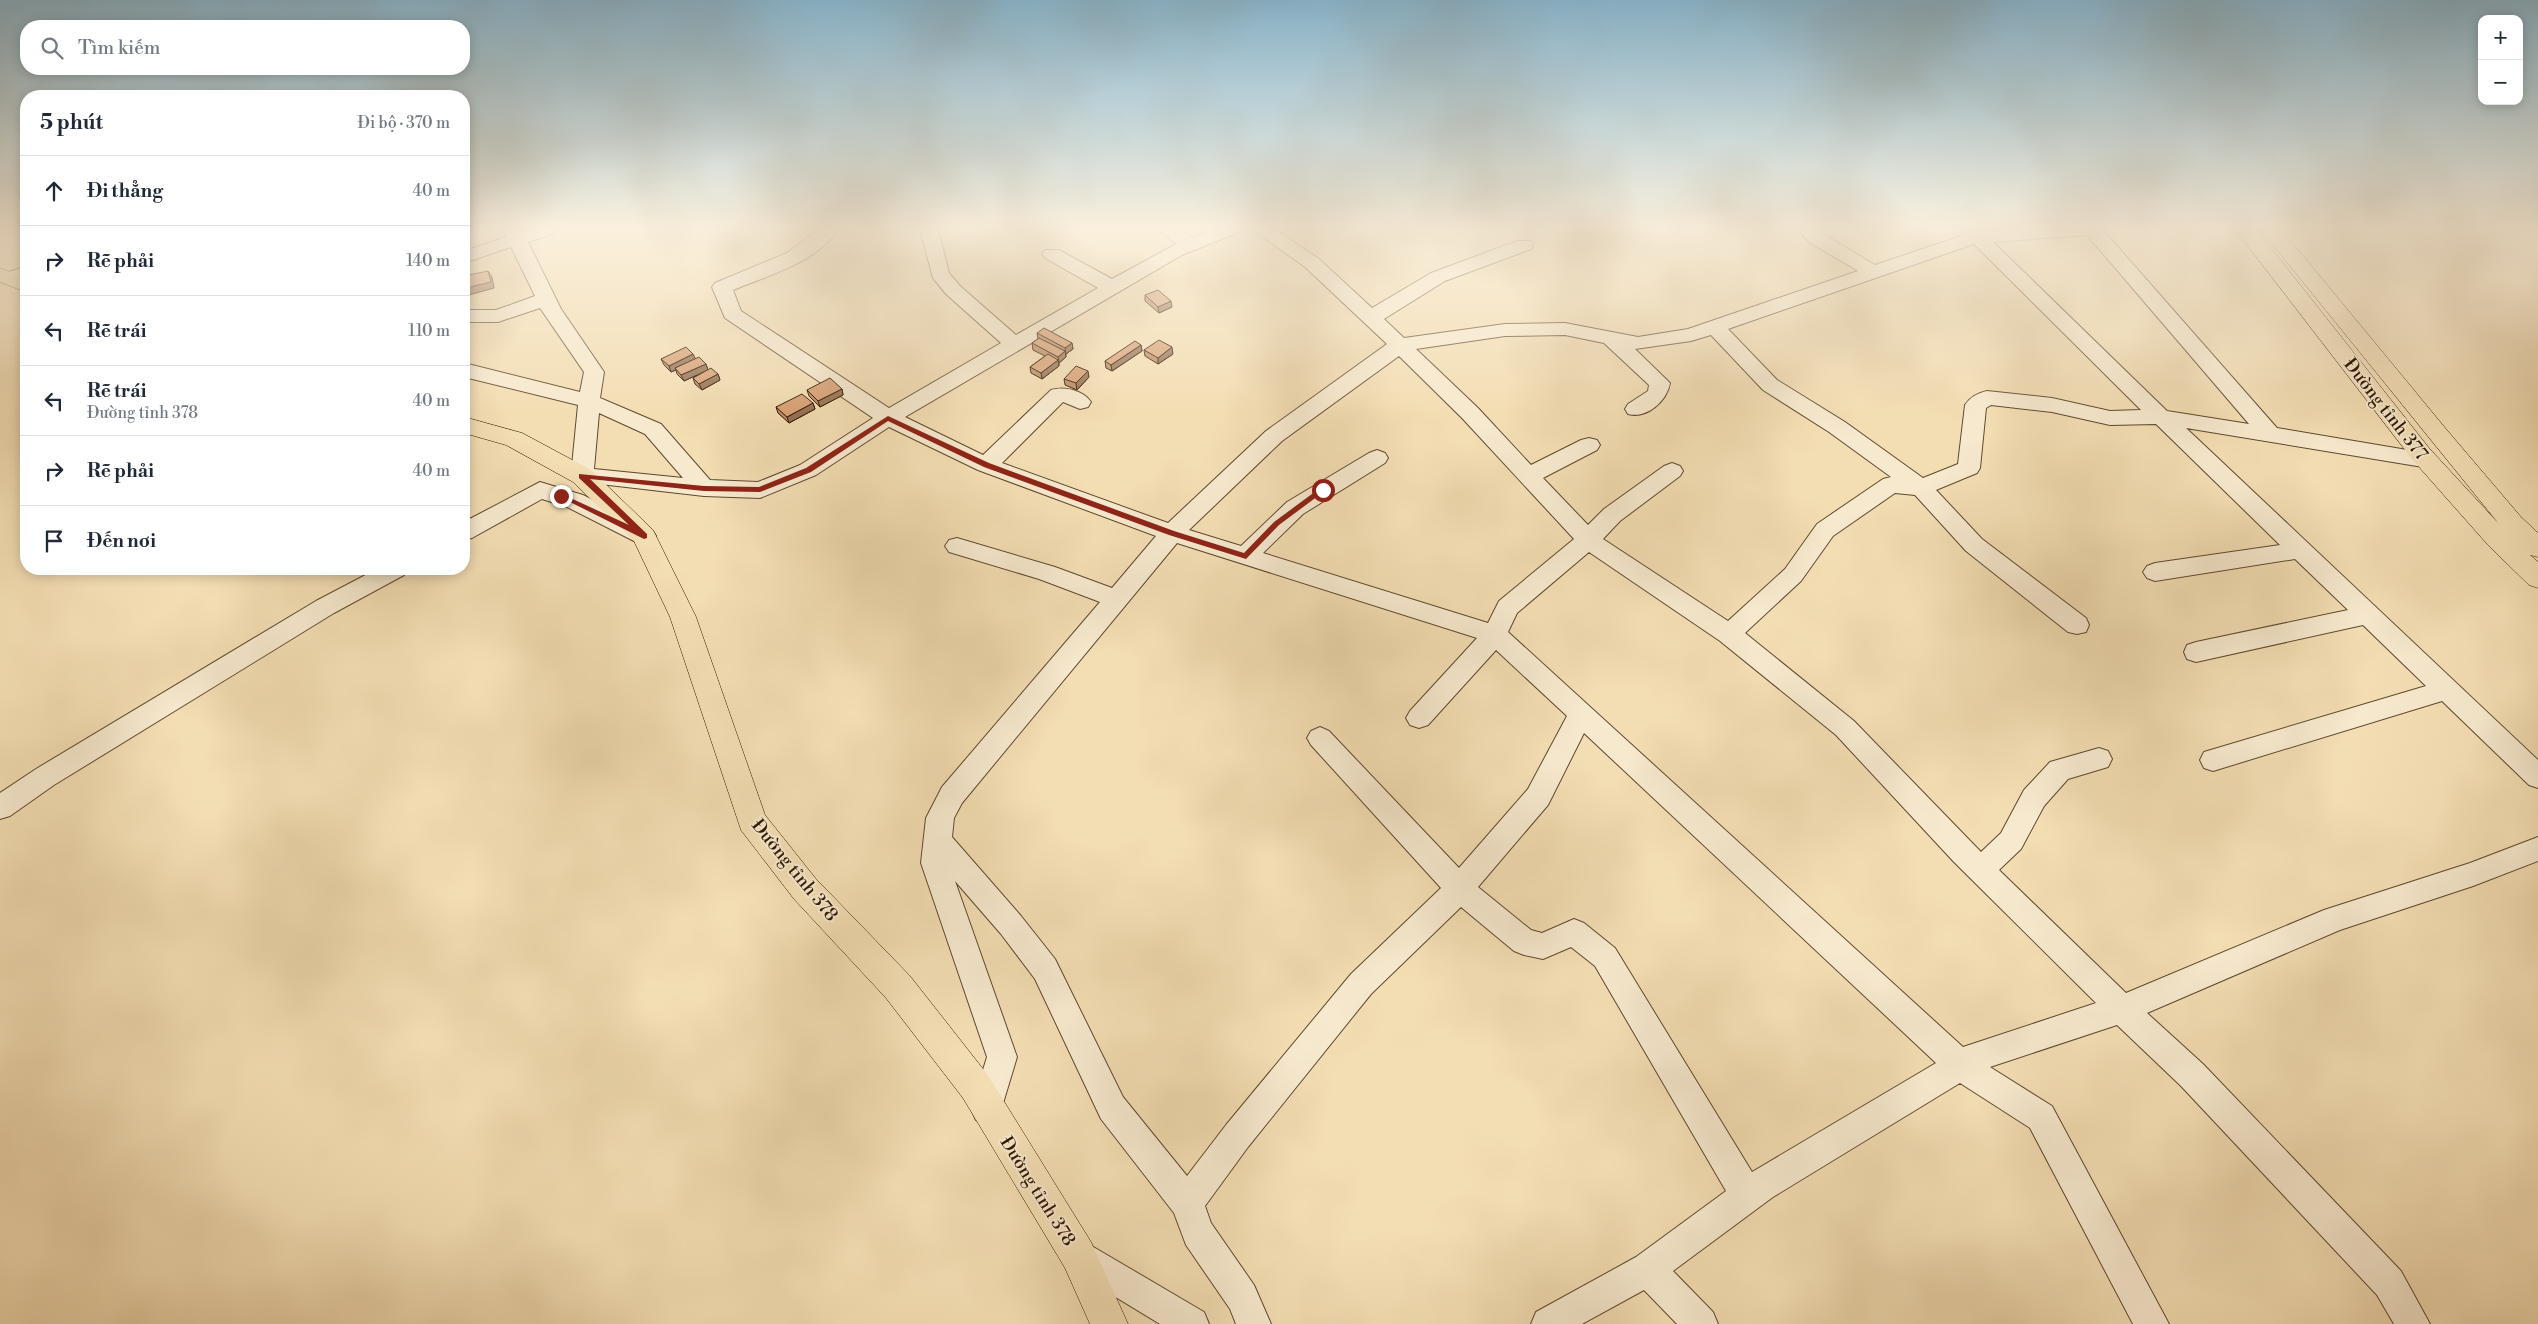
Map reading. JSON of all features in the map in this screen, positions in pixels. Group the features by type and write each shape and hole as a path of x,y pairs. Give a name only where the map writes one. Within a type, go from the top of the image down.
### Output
{"main road":[{"name":"Đường tỉnh 377","path":"2293,291 2423,459 2500,543 2538,578"},
{"name":"Đường tỉnh 377","path":"2320,291 2512,523 2538,548"},
{"name":"Đường tỉnh 378","path":"470,427 514,439 582,476 644,536 683,617 752,821 805,889 898,987 975,1086 987,1109 1078,1255 1109,1324"}],"street":[{"path":"542,291 551,310 594,372 589,401 582,476 704,488 760,490 808,470 888,418 1105,291"},
{"path":"723,291 732,314 888,418 986,465 1172,533 1495,634 1960,1066 2041,1117 2152,1324"},
{"path":"954,291 1014,344"},
{"path":"1342,291 1400,345 1530,475 1588,540 1728,634 1845,728 1981,870 2122,1009 2192,1074 2389,1283 2413,1324"},
{"path":"1371,318 1417,291"},
{"path":"987,1109 1002,1057 935,863 940,818 952,795 1172,533 1274,436 1400,345 1505,330 1564,329 1638,343 1691,336 1822,291"},
{"path":"2032,291 2161,417 2538,777"},
{"path":"2146,291 2271,435"},
{"path":"470,316 498,316 546,299"},
{"path":"1715,327 1770,385 1837,427 1921,488 1974,545 2077,625"},
{"path":"1611,338 1660,383 1658,394 1636,409"},
{"path":"470,371 589,401 653,429 704,488"},
{"path":"986,465 1058,395 1065,395 1080,402"},
{"path":"1728,634 1794,575 1824,530 1892,485 1921,488 1969,468 1976,405 1986,398 2052,405 2110,418 2161,417 2423,459"},
{"path":"1530,475 1589,445"},
{"path":"1246,556 1295,508 1377,458"},
{"path":"1419,718 1495,634 1508,607 1588,540 1612,515 1672,471"},
{"path":"470,529 540,490 575,501 644,536"},
{"path":"957,546 1047,573 1116,599"},
{"path":"2155,572 2300,550"},
{"path":"0,808 45,777 317,612 385,575"},
{"path":"2196,652 2368,615"},
{"path":"2213,760 2447,690"},
{"path":"1187,1203 1237,1136 1361,984 1460,888 1538,797 1581,714"},
{"path":"1320,738 1460,888 1524,942 1544,946 1574,932 1605,957 1747,1195"},
{"path":"1981,870 2011,841 2034,798 2059,770 2099,759"},
{"path":"938,841 1011,925 1045,969 1112,1108 1187,1203 1198,1233 1242,1297 1254,1324"},
{"path":"1548,1324 1648,1268 1747,1195 1973,1058 2122,1009 2334,919 2473,874 2538,849"},
{"path":"1078,1255 1192,1324"},
{"path":"1648,1268 1701,1324"}],"building":[{"path":"1159,291 1171,301 1158,307 1145,295"},
{"path":"1044,328 1072,343 1065,348 1037,333"},
{"path":"1039,338 1065,351 1058,357 1032,343"},
{"path":"1159,340 1172,347 1158,358 1144,350"},
{"path":"1135,341 1141,345 1111,365 1105,361"},
{"path":"686,347 693,354 669,366 661,359"},
{"path":"1048,354 1058,360 1041,373 1030,367"},
{"path":"699,357 706,364 681,375 675,368"},
{"path":"1076,366 1088,371 1076,383 1064,379"},
{"path":"711,368 718,374 699,384 693,378"},
{"path":"830,378 842,389 818,401 807,390"},
{"path":"802,394 813,403 787,417 776,407"}],"route":[{"path":"561,496 575,501 644,536 582,476 704,488 760,490 808,470 888,418 986,465 1172,533 1246,556 1295,508 1323,490"}]}
